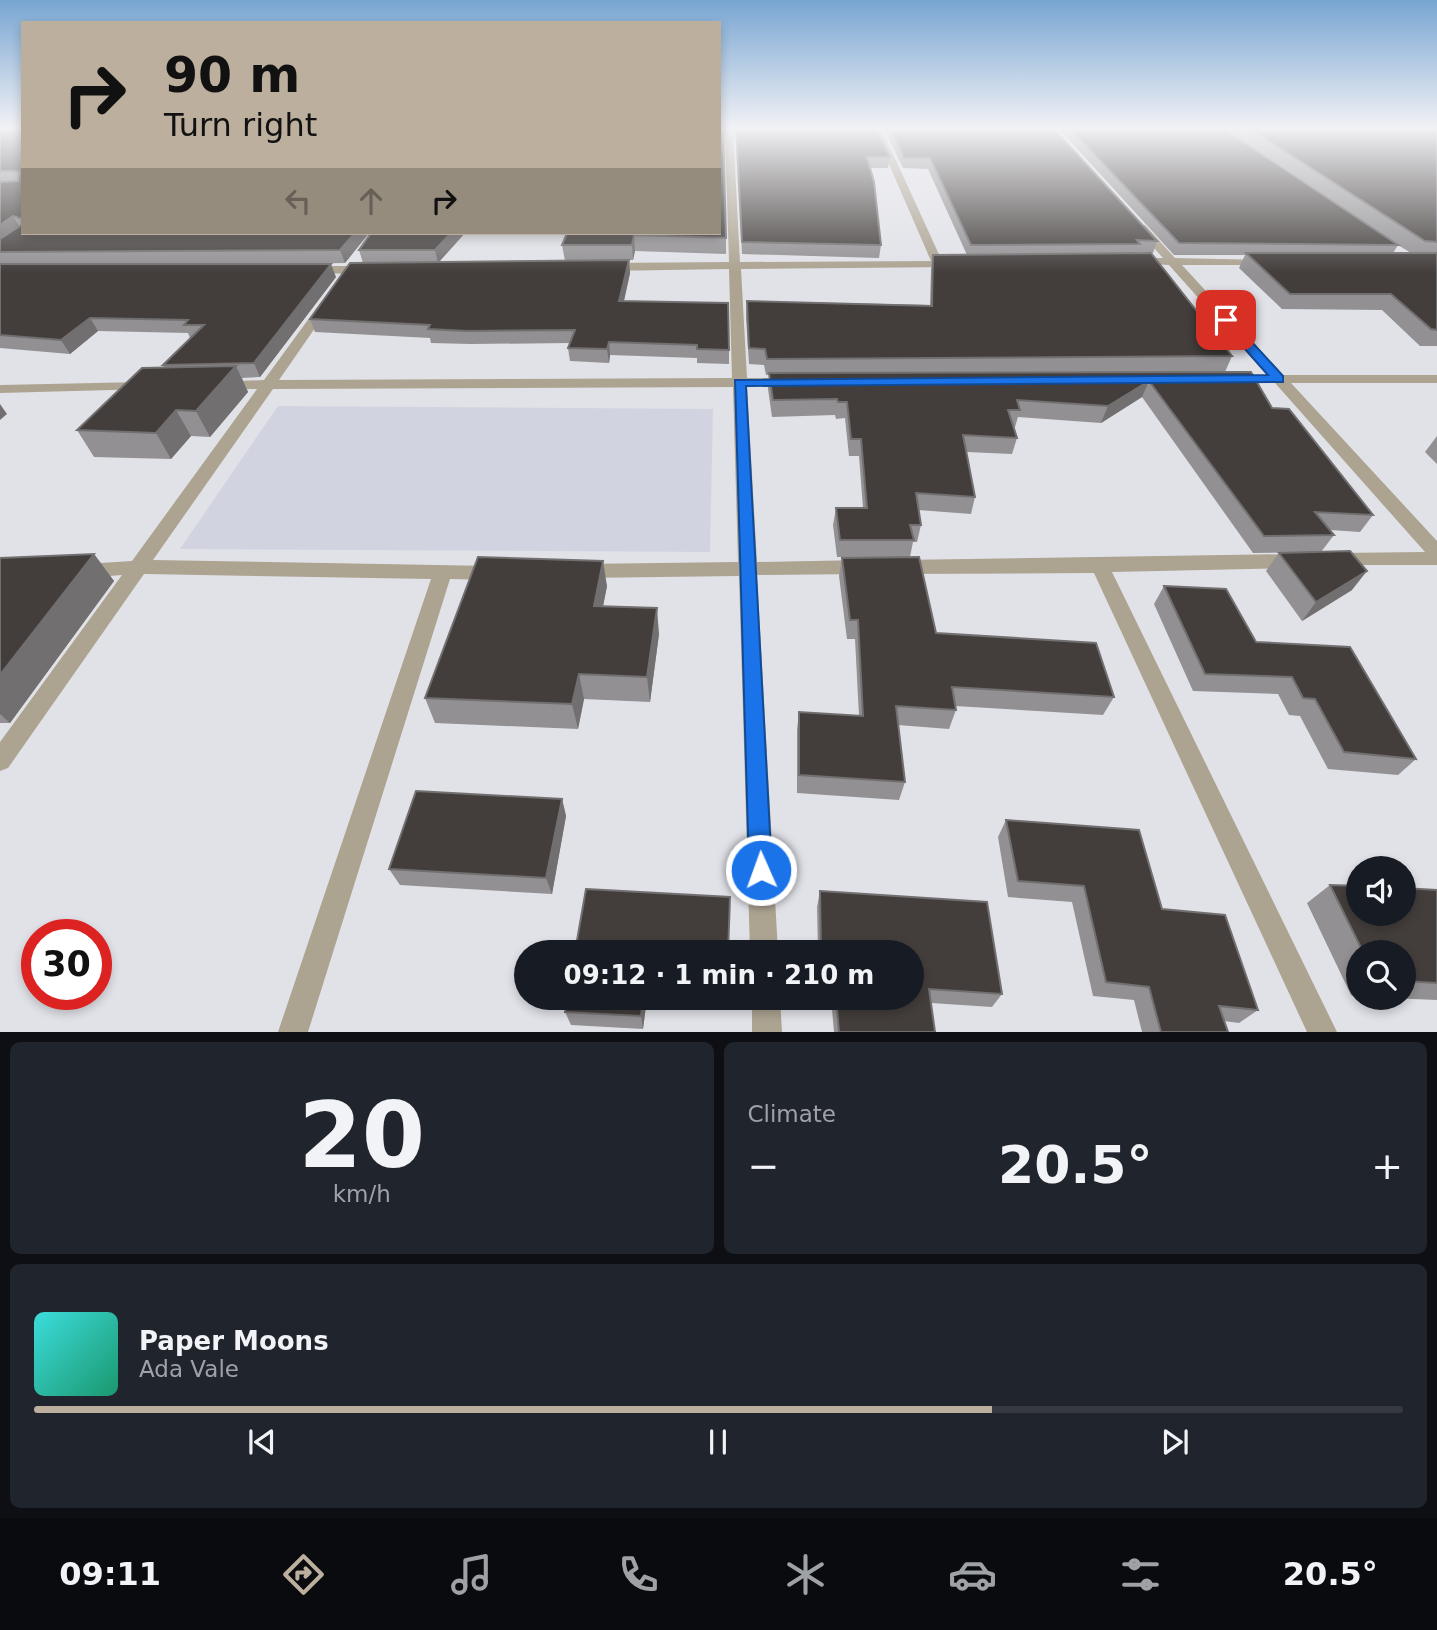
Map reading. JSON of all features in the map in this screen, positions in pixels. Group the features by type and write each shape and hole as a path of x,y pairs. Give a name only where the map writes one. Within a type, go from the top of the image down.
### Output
{"street":[{"path":"899,177 938,264"},
{"path":"725,187 736,265 764,940"},
{"path":"1135,220 1437,556"},
{"path":"0,761 362,252"},
{"path":"1118,262 1279,262"},
{"path":"598,267 966,264"},
{"path":"293,271 377,270"},
{"path":"1223,380 1437,379"},
{"path":"202,385 808,382"},
{"path":"0,389 162,386"},
{"path":"567,571 749,567 1100,566 1437,556"},
{"path":"1100,566 1322,1031"},
{"path":"69,571 139,567 442,574 512,572"},
{"path":"293,1031 442,574"},
{"path":"766,1010 767,1031"}],"shaded area":[{"path":"278,406 713,409 710,552 180,549"}],"building":[{"path":"21,177 21,218 13,216 0,225 0,182 18,181"},
{"path":"721,177 724,177 726,238 634,235 721,235"},
{"path":"739,177 873,177 881,245 742,242"},
{"path":"939,177 1098,177 1157,241 1137,240 1140,244 971,245"},
{"path":"1116,177 1296,177 1398,245 1179,243"},
{"path":"1325,177 1437,177 1437,242 1425,241"},
{"path":"21,225 21,235 353,235 340,250 0,252 0,239"},
{"path":"370,235 449,235 435,250 359,250"},
{"path":"566,235 634,235 632,245 562,245"},
{"path":"1151,253 1232,356 767,359 765,349 749,348 747,301 932,306 933,255"},
{"path":"1246,253 1437,253 1437,330 1431,329 1391,294 1290,294"},
{"path":"629,260 619,301 728,303 729,350 697,349 697,345 609,342 607,349 568,348 575,330 467,331 428,329 430,325 310,319 350,263"},
{"path":"0,264 331,264 254,363 163,365 204,325 184,325 188,320 90,318 61,340 0,335"},
{"path":"236,366 196,411 176,410 156,433 77,430 142,368"},
{"path":"1251,372 1272,408 1289,409 1373,515 1315,512 1334,535 1264,536 1149,381 1108,406 1017,400 1020,410 1008,410 1017,438 963,435 975,497 916,493 921,525 910,525 914,540 840,540 836,508 867,508 861,439 851,439 847,402 838,402 837,399 773,400 769,373"},
{"path":"1350,551 1367,571 1316,602 1279,553"},
{"path":"94,554 0,675 0,558"},
{"path":"478,557 603,561 594,606 657,608 647,677 579,674 572,704 425,698"},
{"path":"919,557 936,633 1096,643 1114,697 952,687 956,710 896,706 905,782 799,775 799,712 863,716 858,620 850,620 842,558"},
{"path":"1164,586 1226,589 1256,642 1350,647 1416,759 1344,752 1315,699 1303,698 1292,677 1205,674"},
{"path":"416,791 562,799 546,878 389,869"},
{"path":"1006,820 1139,830 1162,909 1225,915 1258,1010 1219,1006 1228,1032 1161,1032 1149,987 1106,982 1084,886 1018,881"},
{"path":"1330,885 1346,886 1346,917"},
{"path":"586,889 730,897 728,940 577,940"},
{"path":"1416,889 1437,890 1437,983 1416,982 1416,940 1357,940 1350,926 1416,926"},
{"path":"820,891 987,902 1002,994 929,989 935,1032 839,1032 837,1010 924,1010 924,940 821,940"},
{"path":"565,1010 642,1010 641,1016"}],"route":[{"path":"761,870 739,383 1279,379 1226,320"}]}
